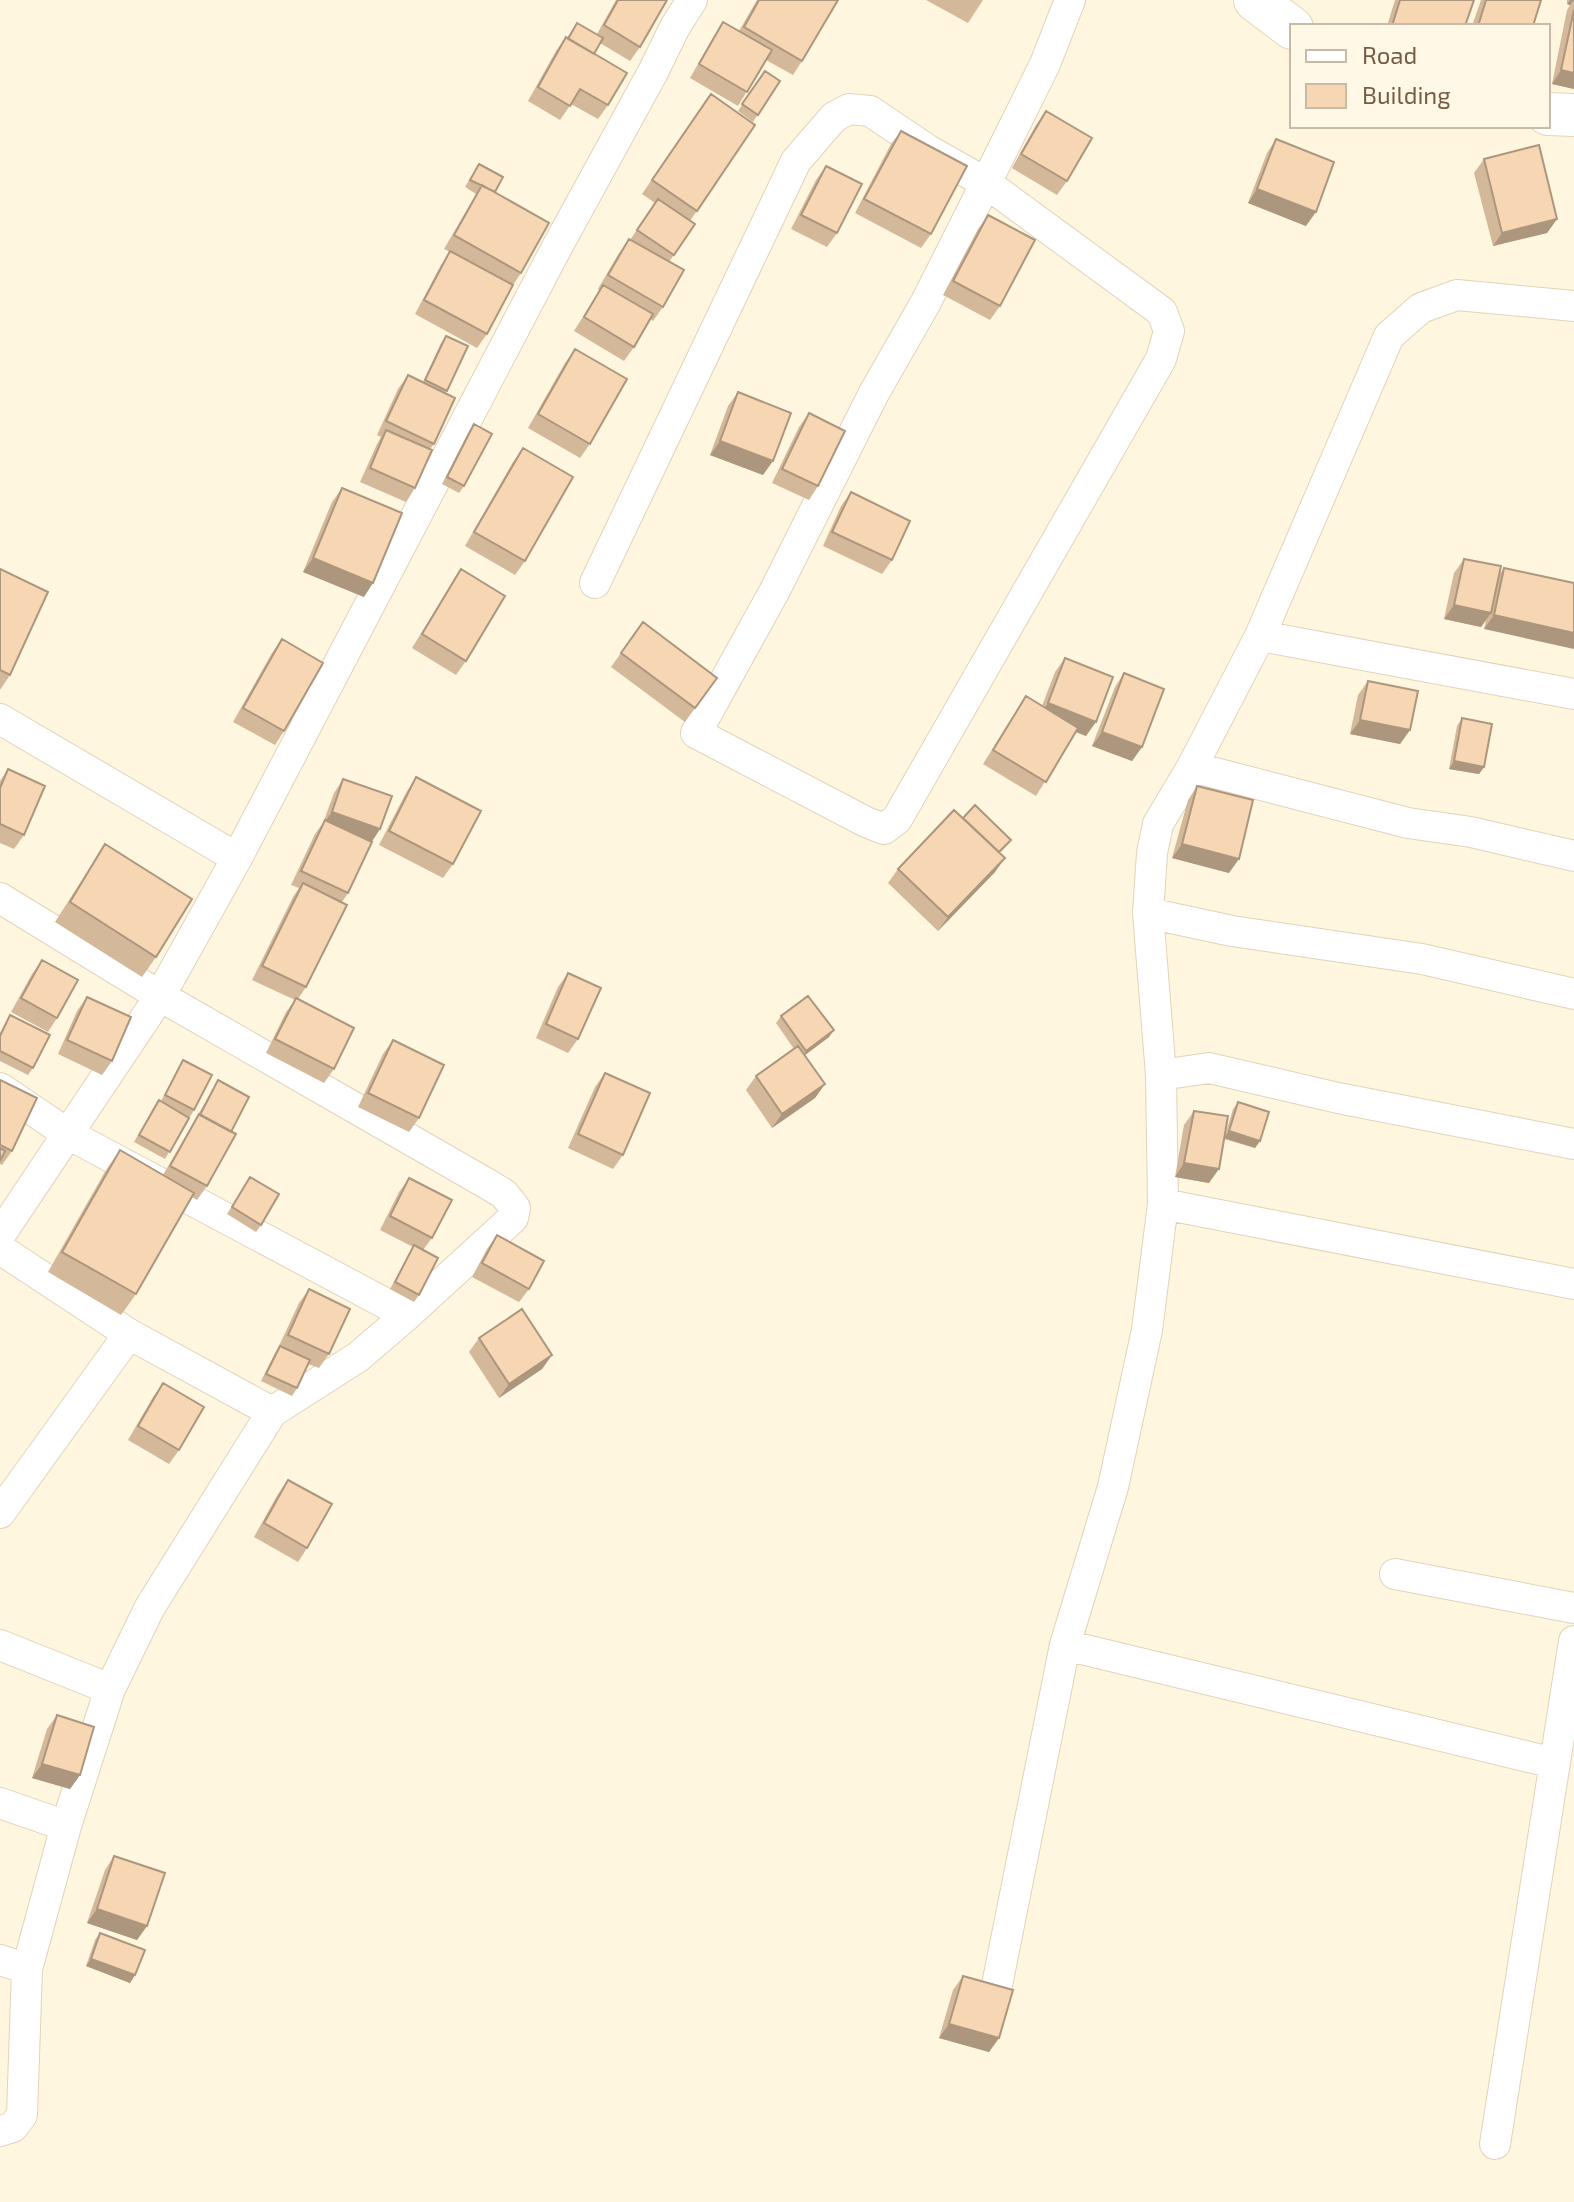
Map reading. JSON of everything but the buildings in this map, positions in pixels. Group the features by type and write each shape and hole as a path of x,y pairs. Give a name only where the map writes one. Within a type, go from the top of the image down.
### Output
{"main road":[{"path":"1255,0 1290,26"},
{"path":"1550,114 1574,115"}],"street":[{"path":"0,1235 160,996 237,858 556,249 692,0"},
{"path":"595,583 796,161 834,117 849,109 870,111 928,150 986,183 1162,312 1169,331 1161,359 897,819 884,829 866,822 696,733 774,592 874,393 926,302 986,183 1045,64 1070,0"},
{"path":"997,1985 1065,1645 1113,1487 1147,1330 1163,1204 1161,1075 1148,913 1152,853 1158,824 1192,767 1260,636 1389,336 1421,308 1457,295 1574,306"},
{"path":"1260,636 1574,694"},
{"path":"0,719 237,858"},
{"path":"1192,767 1408,823 1471,832 1574,856"},
{"path":"0,898 160,996 504,1194 515,1208 513,1218 358,1357 272,1412 150,1607 110,1689 66,1826 14,1964 22,2115 13,2127 0,2131"},
{"path":"1148,913 1232,931 1422,959 1574,994"},
{"path":"1161,1075 1209,1068 1338,1098 1574,1144"},
{"path":"0,1088 68,1134 407,1315"},
{"path":"1163,1204 1574,1284"},
{"path":"0,1249 129,1334 272,1412"},
{"path":"0,1513 129,1334"},
{"path":"1395,1574 1574,1608"},
{"path":"1495,2144 1574,1641"},
{"path":"0,1645 110,1689"},
{"path":"1065,1645 1554,1763"},
{"path":"0,1803 66,1826"}]}
